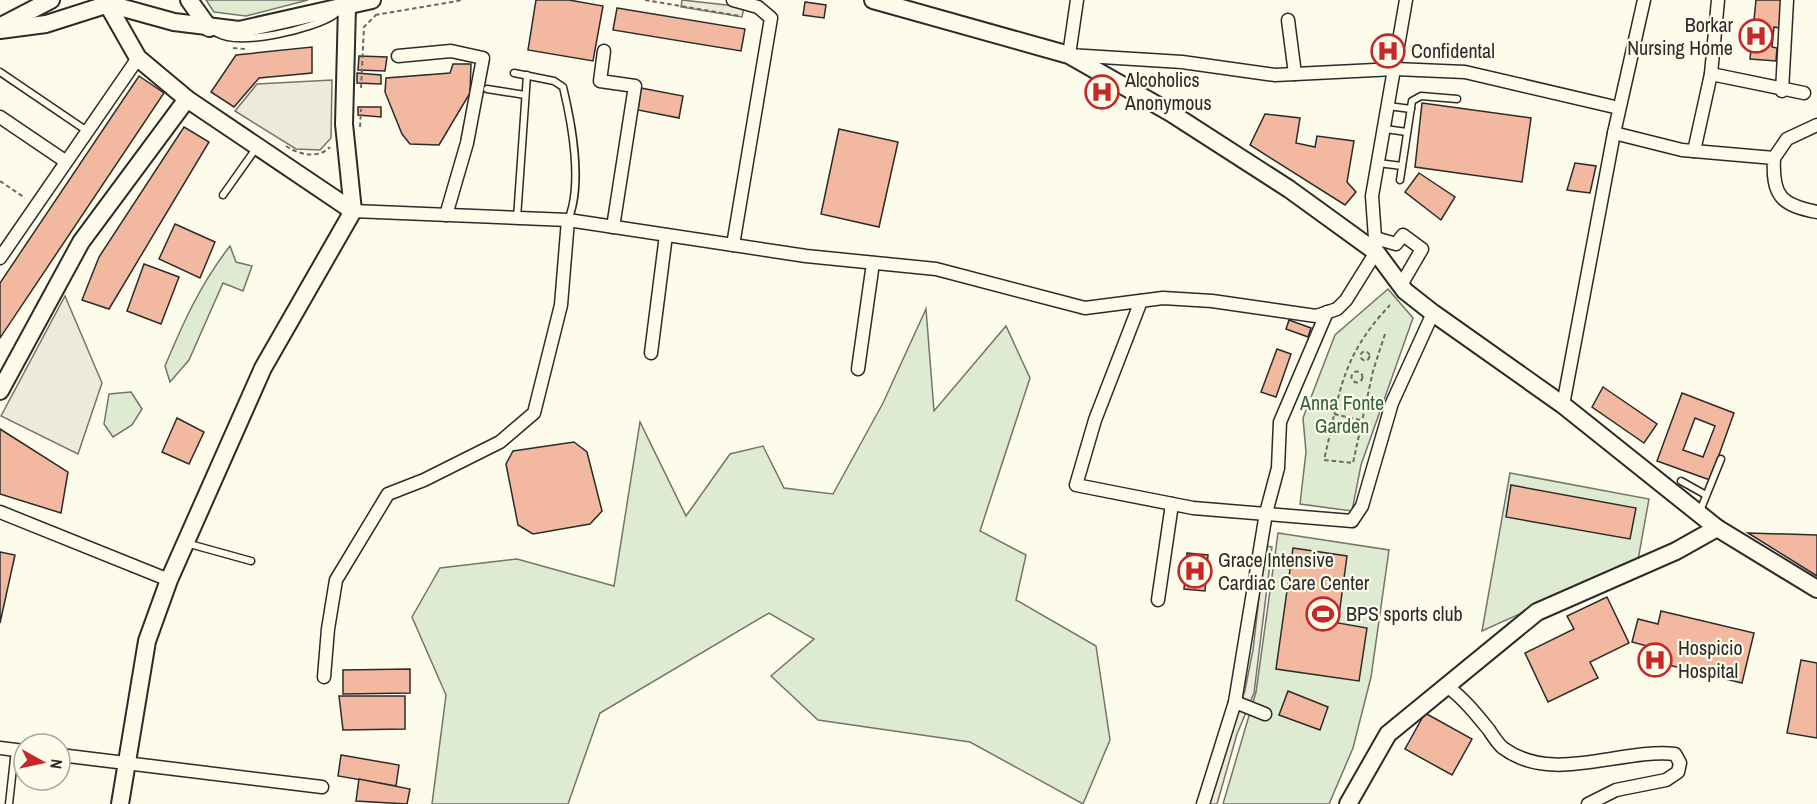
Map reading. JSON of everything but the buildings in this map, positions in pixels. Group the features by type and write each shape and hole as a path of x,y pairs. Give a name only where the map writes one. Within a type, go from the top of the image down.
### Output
{"main road":[{"path":"0,28 51,0"},
{"path":"189,0 210,28"},
{"path":"873,0 1070,55 1171,113 1376,245 1401,285 1433,313 1563,405 1717,528 1817,589"},
{"path":"0,28 46,24 110,1 174,22 239,30 346,6 374,8"},
{"path":"110,1 138,58 187,99 353,211"},
{"path":"120,804 147,641 170,580 263,368 353,211 344,124 346,6"},
{"path":"0,391 81,242 187,99"},
{"path":"1348,804 1388,734 1537,612 1676,551 1717,528"}],"street":[{"path":"733,0 759,8 771,18 733,245"},
{"path":"1077,0 1070,55 1182,62 1275,75 1395,69 1465,72 1619,108"},
{"path":"353,211 568,220 733,245 936,269 1085,308 1163,298 1212,301 1316,316 1337,309 1346,300 1376,245 1372,196 1406,0"},
{"path":"1563,405 1619,108 1644,0"},
{"path":"1694,151 1711,74 1718,0"},
{"path":"1782,91 1787,0"},
{"path":"1288,20 1295,74"},
{"path":"398,56 451,51 483,58 467,143 446,215"},
{"path":"604,51 600,81 635,86 613,227"},
{"path":"0,258 138,58"},
{"path":"1711,74 1782,91 1804,93"},
{"path":"0,117 65,161"},
{"path":"1817,125 1787,139 1774,158 1773,177 1781,198 1795,207 1817,212"},
{"path":"1614,133 1694,151 1774,158"},
{"path":"324,677 328,629 336,580 388,494 500,442 534,413 561,305 568,220"},
{"path":"651,353 666,235"},
{"path":"1376,245 1396,244 1403,235 1422,249 1401,285"},
{"path":"858,369 873,263"},
{"path":"1141,301 1095,420 1076,485 1193,508 1352,521 1362,506 1392,403 1433,313"},
{"path":"1203,804 1235,702 1266,513 1278,468 1280,422 1327,312"},
{"path":"1158,600 1172,504"},
{"path":"0,512 170,580"},
{"path":"1448,687 1464,698 1502,747 1523,758 1545,764 1614,760 1664,753 1675,754 1680,763 1678,772 1666,780 1616,790 1588,804"},
{"path":"1235,702 1265,714"},
{"path":"72,757 322,787"}],"lane":[{"path":"0,72 87,131"},
{"path":"514,73 554,81 563,87 570,126 575,193 568,220"},
{"path":"517,218 527,75"},
{"path":"487,89 525,96"},
{"path":"1400,180 1412,101 1421,96 1457,99"},
{"path":"1388,106 1411,109"},
{"path":"1384,129 1407,132"},
{"path":"223,195 257,146"},
{"path":"1378,163 1402,166"},
{"path":"1699,514 1721,459"},
{"path":"1681,481 1706,495"},
{"path":"186,543 250,561"},
{"path":"9,804 12,789"}],"path":[{"path":"645,0 742,17"},
{"path":"361,88 363,27 374,8"},
{"path":"360,129 361,99"},
{"path":"279,141 294,152 313,155 328,150 332,144"},
{"path":"0,181 36,205"},
{"path":"1385,334 1370,382 1353,463 1324,460 1345,373 1354,351 1369,328 1390,305"},
{"path":"1354,351 1362,354 1366,352 1369,358"},
{"path":"1362,354 1364,360 1369,358 1377,360"},
{"path":"1345,373 1352,375 1360,372 1362,380"},
{"path":"1352,375 1356,383 1362,380 1370,382"},
{"path":"1334,414 1362,420"}],"green space":[{"path":"206,0 308,0 246,16 214,12"},
{"path":"230,246 236,262 252,266 243,291 223,283 189,360 170,382 165,366 179,334 201,289"},
{"name":"Anna Fonte Garden","path":"1388,289 1413,318 1361,465 1352,511 1300,504 1306,452 1303,418 1335,335"},
{"path":"926,309 934,411 1006,326 1030,378 980,531 1026,555 1016,600 1096,646 1110,740 1083,804 970,742 818,720 771,676 814,639 769,613 600,713 568,804 432,804 446,695 412,617 440,568 517,559 614,586 640,422 686,516 730,454 763,446 784,488 833,494 883,403"},
{"path":"131,392 142,409 132,425 113,437 104,424 109,394"},
{"path":"1510,473 1649,499 1638,560 1482,631"},
{"name":"BPS sports club","path":"1278,533 1389,550 1371,677 1353,748 1329,804 1223,804 1256,692"}],"shaded area":[{"path":"682,0 744,7 742,17 681,7"},
{"path":"332,80 331,138 320,150 296,149 235,111 257,84"},
{"path":"65,296 102,383 78,454 1,416"},
{"path":"1265,546 1272,547 1254,693 1237,734 1217,804 1209,804 1245,690 1253,650"}],"place":[{"name":"Borkar Nursing Home","path":"1756,36"},
{"name":"Confidental","path":"1388,51"},
{"name":"Alcoholics Anonymous","path":"1102,92"},
{"name":"Grace Intensive Cardiac Care Center","path":"1195,571"},
{"name":"BPS sports club","path":"1323,614"},
{"name":"Hospicio Hospital","path":"1655,660"}]}
